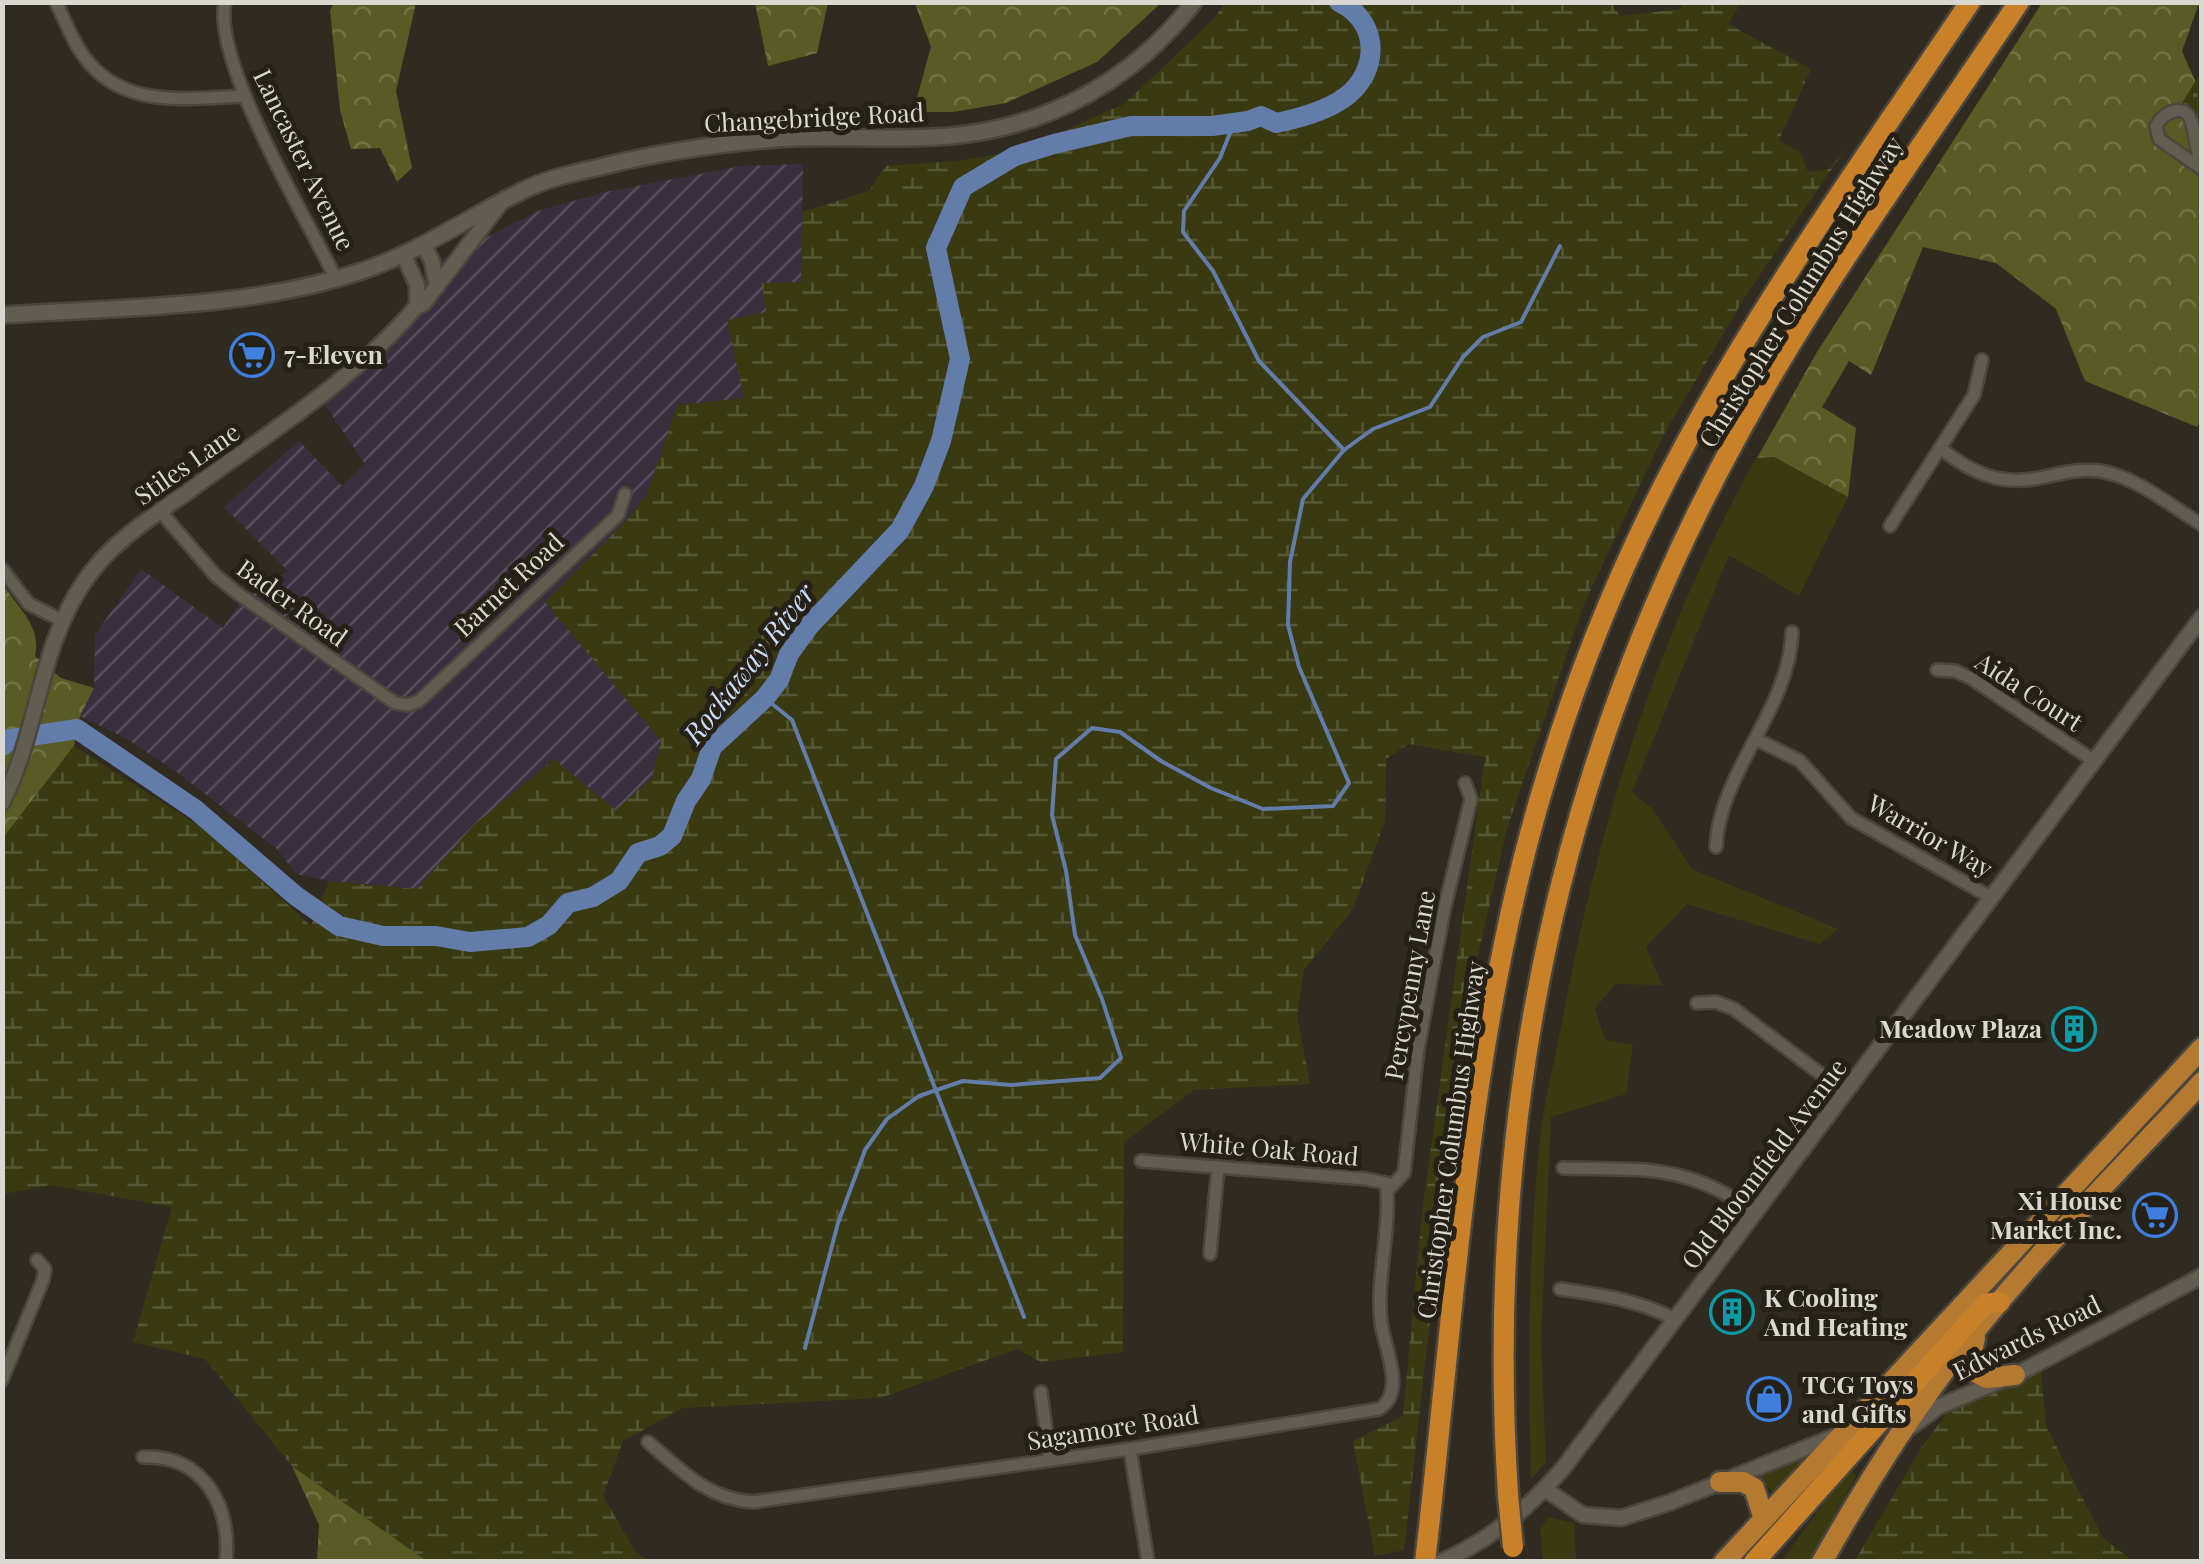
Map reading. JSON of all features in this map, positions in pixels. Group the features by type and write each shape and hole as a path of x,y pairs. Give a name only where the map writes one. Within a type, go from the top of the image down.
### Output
{"highway":[{"name":"Christopher Columbus Highway","path":"1426,1552 1462,1218 1489,1017 1524,858 1566,716 1632,552 1693,430 1785,280 1970,2"},
{"name":"Christopher Columbus Highway","path":"1513,1554 1502,1316 1514,1144 1545,948 1597,754 1662,588 1742,426 1849,256 2019,2"},
{"path":"1724,1562 2202,1048"},
{"path":"1822,1562 1885,1456 1979,1326 2202,1082"},
{"path":"1754,1562 1985,1304 2000,1302"},
{"path":"1979,1326 1970,1359 1975,1372 1986,1378 2015,1374"},
{"path":"1720,1482 1743,1482 1754,1488 1764,1519"}],"main road":[{"name":"Changebridge Road","path":"2,316 241,298 336,279 404,256 526,189 558,178 706,146 776,139 948,136 1035,119 1114,80 1160,42 1194,2"}],"street":[{"path":"56,2 82,54 114,84 156,98 245,96"},
{"name":"Lancaster Avenue","path":"225,2 222,22 245,96 336,279"},
{"path":"2176,109 2192,122 2194,146 2202,167 2159,139 2156,126 2166,112 2176,109"},
{"name":"Stiles Lane","path":"2,803 18,766 63,621 84,581 110,550 385,344 423,304 500,204"},
{"path":"424,246 437,286"},
{"path":"404,256 416,285 417,306"},
{"path":"1890,526 1974,395 1982,360"},
{"path":"1940,448 1976,472 2004,480 2079,470 2110,473 2136,484 2202,525"},
{"name":"Barnet Road","path":"415,702 618,515 625,494"},
{"name":"Bader Road","path":"160,511 215,575 236,593 395,703 415,702"},
{"path":"2,569 29,604 63,621"},
{"name":"Old Bloomfield Avenue","path":"1441,1562 1502,1528 1545,1489 2202,617"},
{"path":"1716,847 1722,812 1788,669 1792,632"},
{"name":"Aida Court","path":"1937,670 1955,670 1971,678 2094,762"},
{"name":"Warrior Way","path":"1756,740 1800,761 1840,806 1864,826 1992,898"},
{"name":"Percypenny Lane","path":"1386,1190 1404,1173 1418,1049 1444,910 1471,799 1465,783"},
{"path":"1697,1003 1716,1002 1734,1009 1846,1093"},
{"name":"White Oak Road","path":"1141,1161 1366,1180 1386,1183 1386,1190"},
{"path":"1210,1254 1218,1167"},
{"path":"1562,1168 1680,1174 1720,1188 1754,1212"},
{"name":"Sagamore Road","path":"648,1442 704,1488 731,1500 753,1502 1379,1409 1385,1405 1393,1385 1381,1321 1386,1190"},
{"path":"2,1380 43,1280 45,1269 37,1260"},
{"name":"Edwards Road","path":"1885,1456 1910,1428 1938,1406 2015,1374 2202,1276"},
{"path":"1560,1290 1647,1304 1675,1319"},
{"path":"1041,1392 1050,1460"},
{"path":"1545,1489 1583,1514 1621,1518 1821,1443 1851,1425"},
{"path":"1130,1449 1148,1562"},
{"path":"143,1458 175,1459 204,1482 224,1521 226,1562"}],"shaded area":[{"path":"803,164 801,282 767,313 745,398 677,405 647,494 625,522 546,602 662,741 652,778 616,810 475,824 417,889 329,881 296,874 277,849 178,773 127,739 80,716 94,688 95,635 141,569 223,628 243,598 288,571 224,507 299,441 342,486 365,464 319,396 427,294 424,269 538,211 605,192 741,166"}],"green space":[{"path":"335,2 416,3 396,91 412,168 397,182 380,148 351,149 340,110 330,10"},
{"path":"915,2 1161,3 1097,62 1006,103 953,112 916,112 931,47"},
{"path":"755,3 828,3 817,53 768,66"},
{"path":"1224,3 1611,3 1620,16 1681,9 1684,3 1741,3 1728,24 1811,69 1779,140 1801,153 1808,172 1829,169 1848,145 1745,297 1664,434 1584,604 1507,828 1465,1012 1404,1550 1375,1556 1353,1441 1403,1416 1422,1213 1485,757 1409,744 1386,759 1385,821 1353,909 1304,970 1297,1015 1310,1084 1194,1090 1124,1142 1123,1352 1041,1362 1017,1349 880,1398 683,1408 623,1441 603,1496 635,1551 648,1561 427,1561 292,1466 205,1359 133,1342 172,1207 51,1185 3,1194 3,838 74,746 207,831 311,926 329,881 417,889 475,824 554,759 616,810 652,778 661,741 545,602 625,522 647,494 677,405 744,398 727,320 766,312 762,283 801,282 802,212 869,191 886,166 1019,151 1124,104 1214,19"},
{"path":"2042,3 2199,3 2182,51 2202,97 2202,419 2197,427 2085,381 2056,309 1996,263 1923,247 1871,375 1849,361 1822,407 1856,428 1848,497 1774,457 1757,458 1817,352"},
{"path":"2201,72 2201,146 2182,103"},
{"path":"1774,457 1848,497 1799,596 1729,555 1632,792 1652,808 1692,869 1838,929 1820,944 1687,904 1646,947 1662,985 1615,984 1595,1009 1605,1040 1633,1045 1626,1094 1551,1117 1541,1340 1546,1462 1531,1479 1530,1309 1540,1139 1593,879 1635,734 1689,593 1756,458"},
{"path":"2,583 32,626 35,656 61,678 94,688 80,716 74,746 3,838"},
{"path":"2041,1370 2046,1426 2103,1538 2133,1561 1854,1562 1923,1445 1970,1383 1979,1396"},
{"path":"1804,1458 1775,1493 1755,1474"},
{"path":"292,1466 427,1561 317,1561 319,1525"},
{"path":"1850,1467 1856,1476 1810,1561 1781,1562"},
{"path":"1549,1517 1574,1523 1576,1561 1543,1561 1540,1528"}],"waterway":[{"name":"Rockaway River","path":"2,746 11,739 77,729 196,810 296,896 339,926 383,936 436,936 470,942 528,937 549,925 568,903 593,897 619,881 638,853 660,846 672,836 686,801 701,779 712,747 765,698 810,625 900,530 924,486 941,441 960,359 936,248 963,187 1015,156 1131,126 1212,126 1261,116 1276,123 1329,107 1361,81 1370,52 1364,24 1339,2"},
{"path":"1234,123 1220,158 1184,211 1183,232 1213,271 1259,361 1344,450"},
{"path":"805,1348 838,1223 865,1150 887,1119 919,1096 963,1081 1011,1085 1100,1078 1121,1058 1075,935 1066,871 1052,815 1056,759 1092,728 1120,732 1161,761 1211,788 1263,809 1333,806 1349,783 1299,667 1288,625 1290,562 1303,499 1344,450 1373,429 1430,407 1463,357 1483,337 1521,322 1560,246"},
{"path":"765,698 792,720 1024,1317"}],"place":[{"name":"7-Eleven","path":"252,355"},
{"name":"Meadow Plaza","path":"2074,1029"},
{"name":"Xi House Market Inc.","path":"2155,1215"},
{"name":"K Cooling And Heating","path":"1732,1312"},
{"name":"TCG Toys and Gifts","path":"1769,1399"}]}
